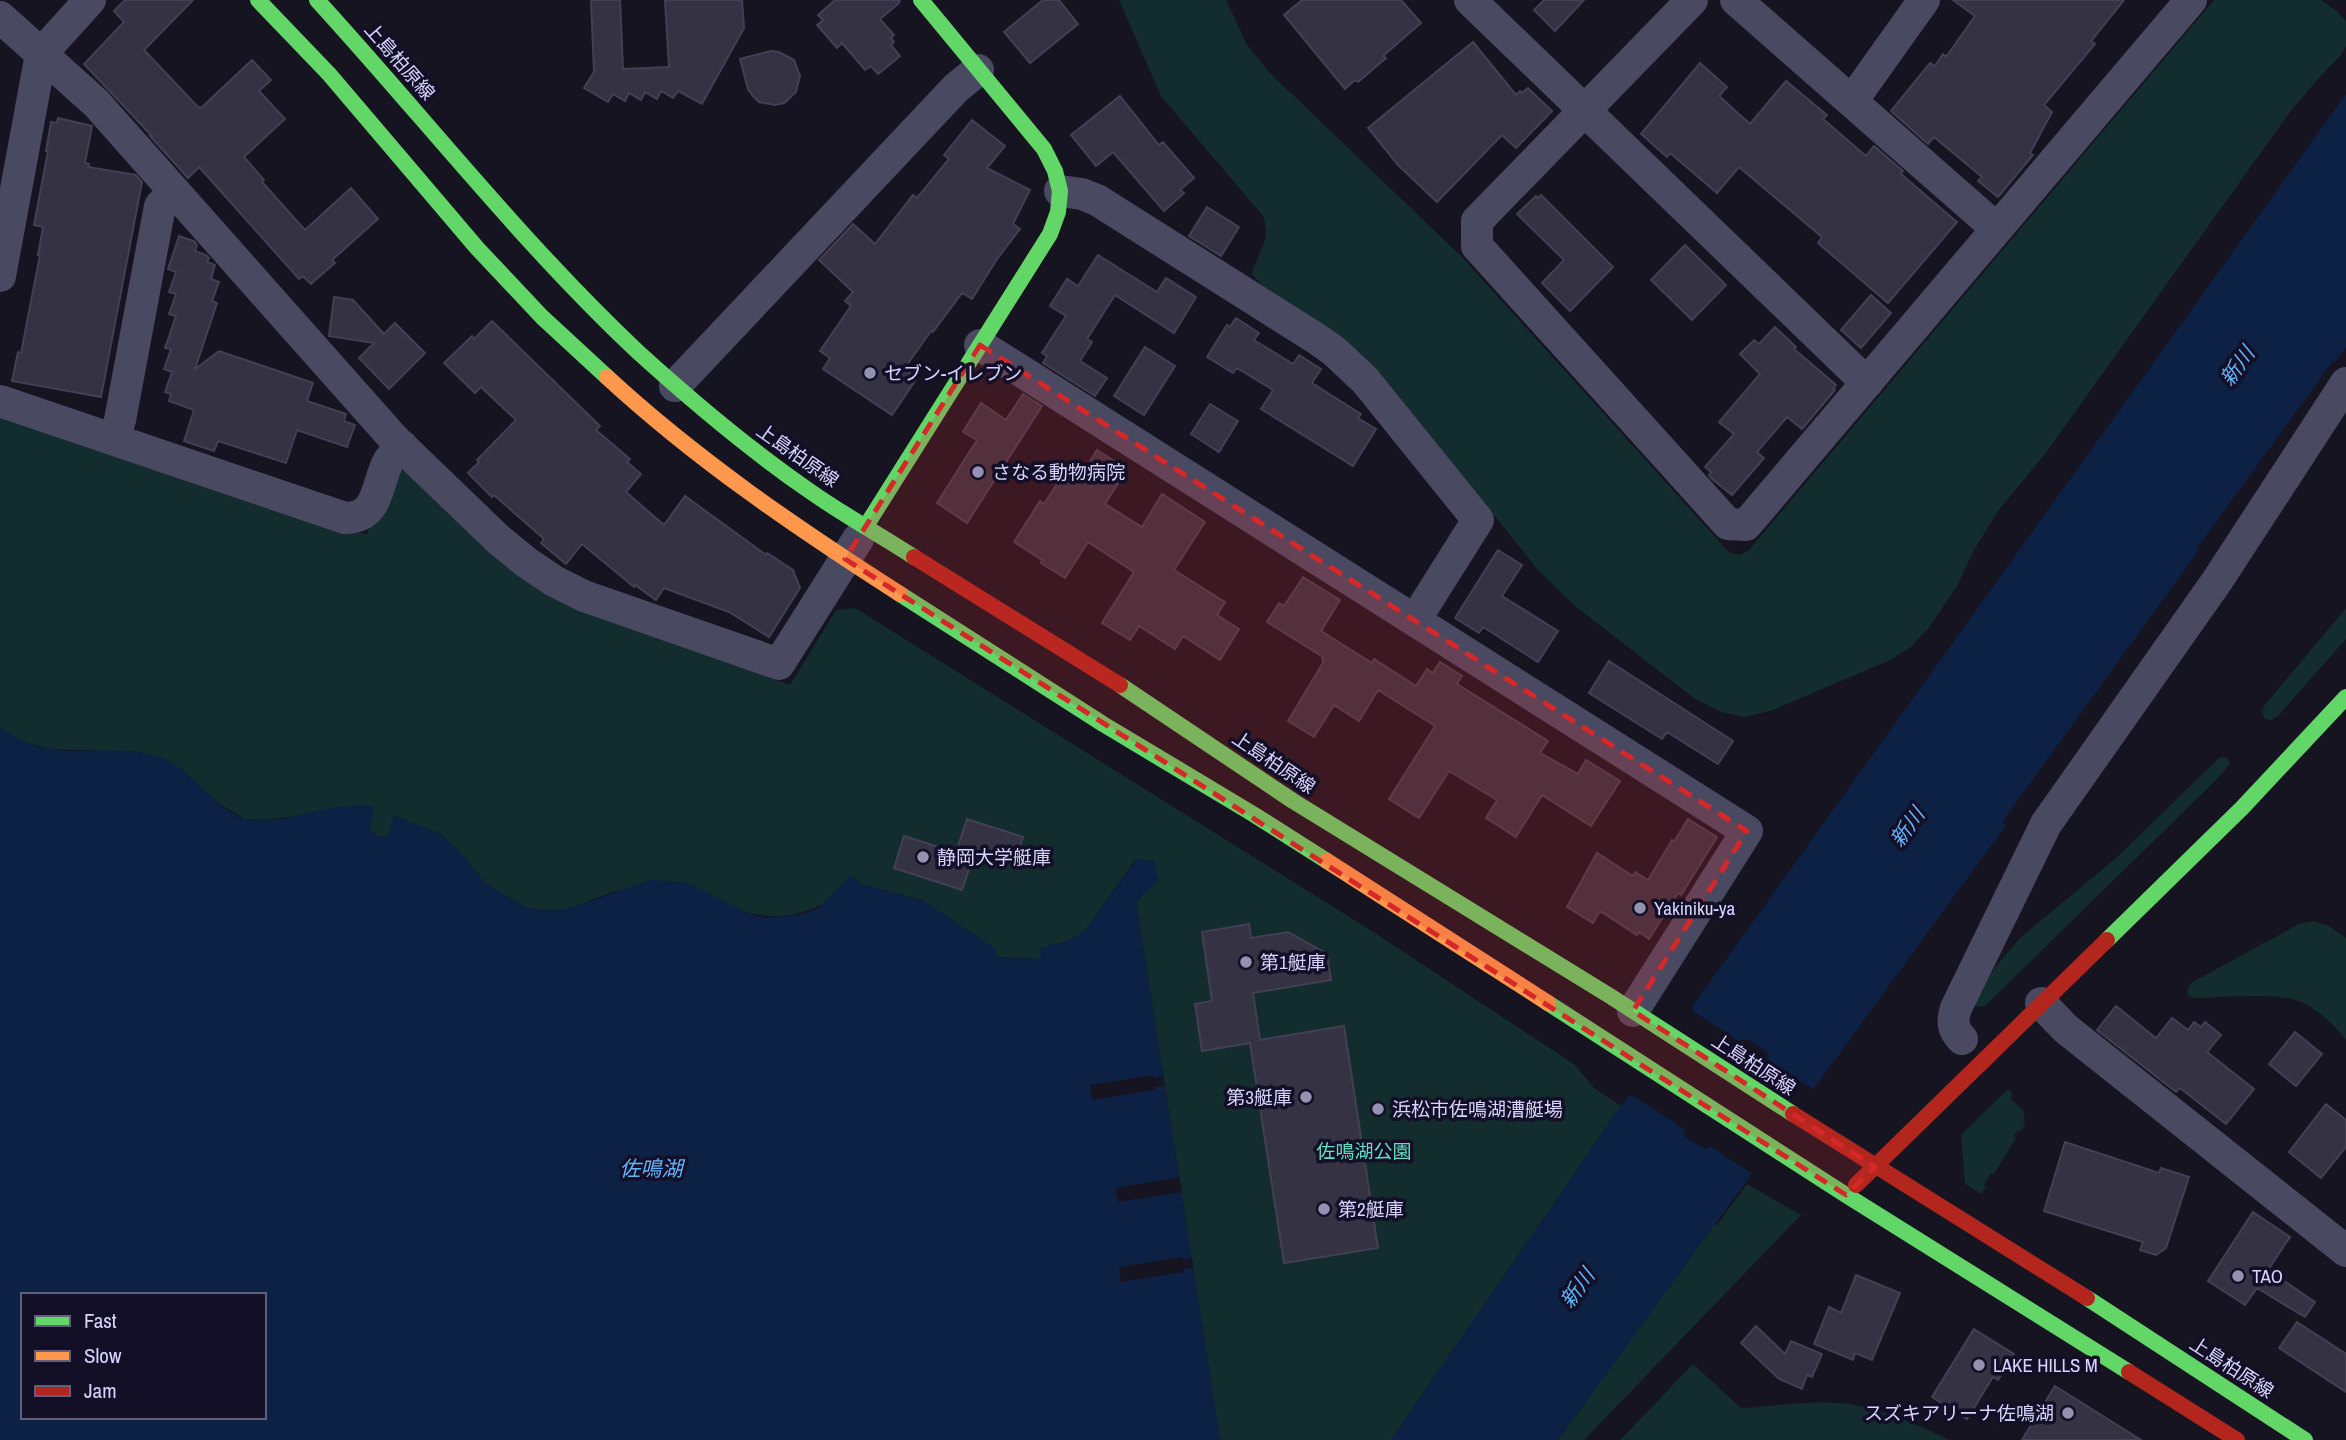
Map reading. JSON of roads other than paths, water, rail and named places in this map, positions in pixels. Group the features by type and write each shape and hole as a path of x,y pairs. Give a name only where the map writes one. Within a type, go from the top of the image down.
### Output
{"street":[{"path":"0,276 41,54 90,0"},
{"path":"258,0 329,74 489,261 575,350 646,413 757,500 1103,724 1253,814 1846,1195 2237,1440"},
{"name":"上島柏原線","path":"317,0 542,256 675,386 777,468 812,493 1143,700 1293,801 1642,1016 1875,1167 2100,1306 2305,1440"},
{"path":"0,17 96,103 402,446 499,540 554,581 584,596 779,664 1050,234 1060,207 1058,176 1044,149 921,0"},
{"path":"1470,0 1867,383"},
{"path":"1692,0 1477,221 1478,246 1728,524 1746,525 2191,0"},
{"path":"1736,0 1997,229"},
{"path":"1852,102 1924,0"},
{"path":"675,386 956,88 978,70"},
{"path":"1060,191 1082,194 1097,200 1317,339 1365,380 1478,520 1415,620"},
{"path":"114,439 120,420 160,206 175,192"},
{"path":"980,345 1747,831 1642,1016"},
{"path":"1962,1039 1955,1033 1952,1020 1956,1008 2046,824 2217,582 2346,383"},
{"path":"0,401 345,517 357,518 367,512 373,503 388,461 402,446"},
{"path":"1846,1195 2242,808 2346,697"},
{"path":"2041,1003 2066,1029 2346,1251"}],"water":[{"name":"新川","path":"2346,94 2346,347 2335,362 2333,361 2197,548 2199,550 2002,822 2006,825 1558,1440 1391,1440 1621,1106"},
{"name":"佐鳴湖","path":"0,728 17,738 49,749 127,751 157,756 180,768 227,810 248,819 279,819 342,806 375,807 369,828 374,835 382,838 389,834 393,816 439,833 456,848 485,883 526,908 568,909 650,880 686,882 745,912 765,918 803,914 819,908 850,875 862,884 924,901 996,949 996,957 1040,959 1041,948 1068,941 1085,931 1137,859 1155,861 1158,880 1136,901 1220,1440 0,1440"}],"place":[{"name":"セブン-イレブン","path":"870,373"},
{"name":"さなる動物病院","path":"978,472"},
{"name":"静岡大学艇庫","path":"923,857"},
{"name":"Yakiniku-ya","path":"1640,908"},
{"name":"第1艇庫","path":"1246,962"},
{"name":"第3艇庫","path":"1306,1097"},
{"name":"浜松市佐鳴湖漕艇場","path":"1378,1109"},
{"name":"第2艇庫","path":"1324,1209"},
{"name":"TAO","path":"2238,1276"},
{"name":"LAKE HILLS M","path":"1979,1365"},
{"name":"スズキアリーナ佐鳴湖","path":"2068,1413"}],"park label":[{"name":"佐鳴湖公園","path":"1364,1151"}]}
